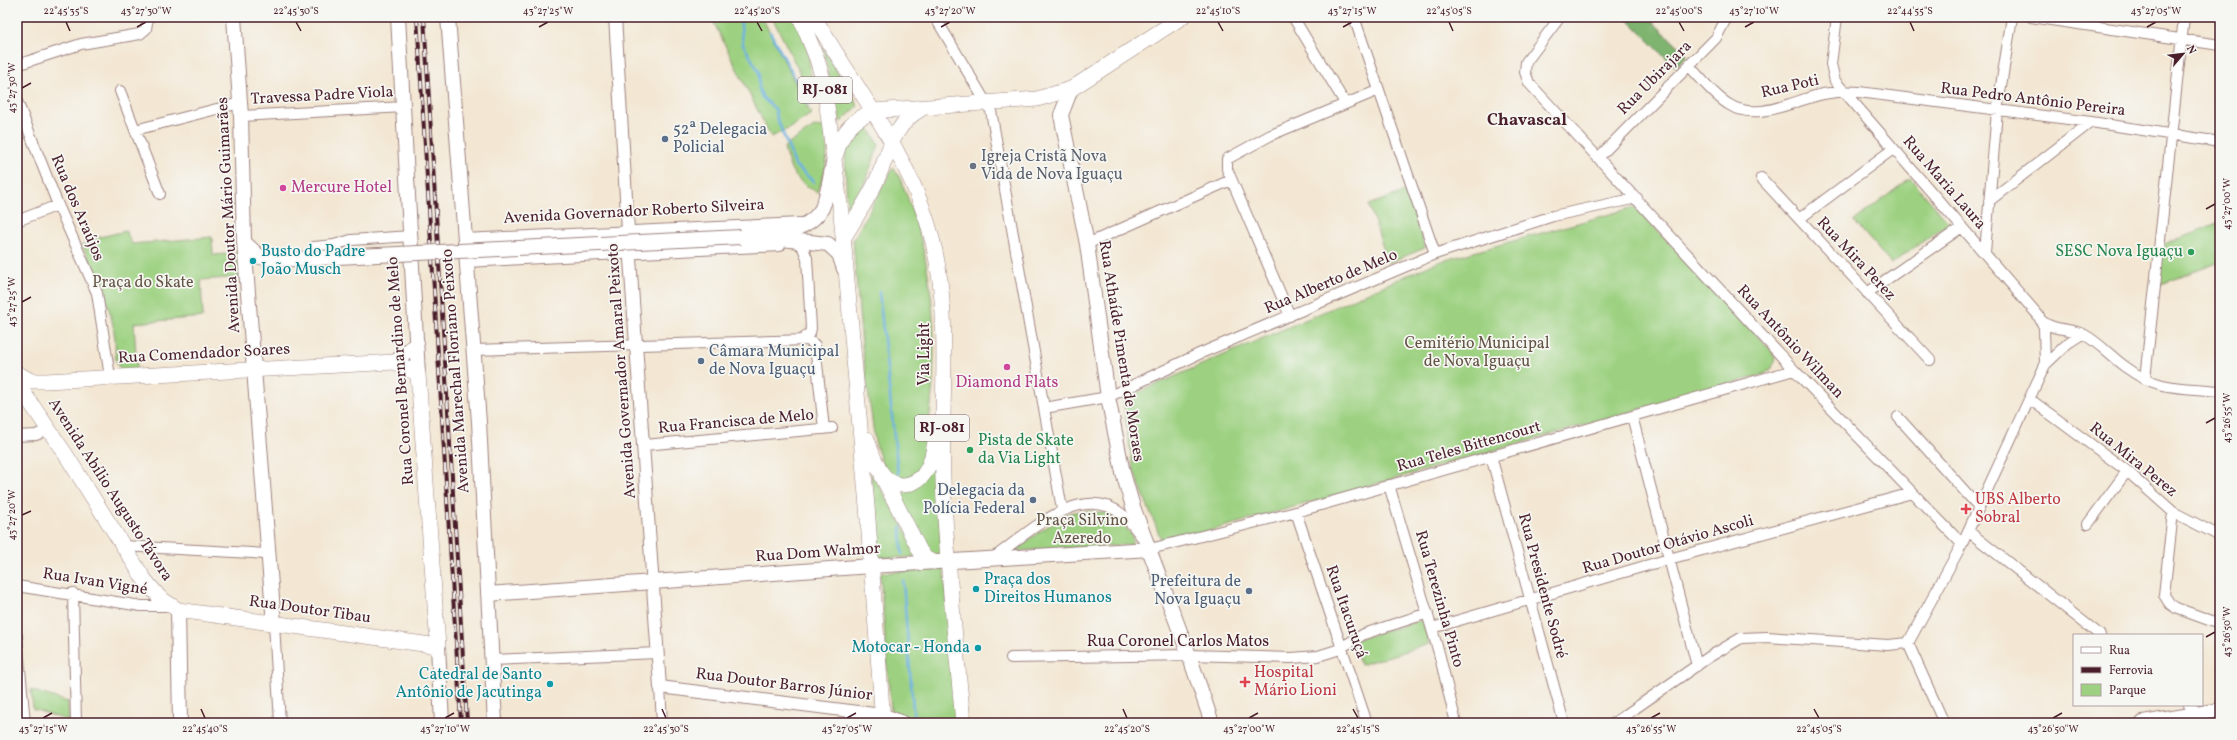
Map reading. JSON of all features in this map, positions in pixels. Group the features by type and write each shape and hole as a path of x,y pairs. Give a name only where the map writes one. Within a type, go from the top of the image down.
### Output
{"main road":[{"name":"Avenida Doutor Mário Guimarães","path":"234,17 241,109 244,242 274,624"},
{"name":"Rua Coronel Bernardino de Melo","path":"398,17 418,374 438,646 442,723"},
{"name":"Avenida Marechal Floriano Peixoto","path":"448,17 479,422 493,660 495,723"},
{"name":"RJ-081","path":"800,17 823,77 844,237 882,719"},
{"name":"Via Light","path":"814,17 874,111 892,143 921,203 938,265 943,295 946,344 943,405 941,562 963,723"},
{"path":"244,242 257,256 274,260 747,236 800,230 818,214 822,206 834,159 842,137 850,125 858,118 874,111 921,109 1037,99 1071,89 1175,19"},
{"path":"1037,99 1051,105 1061,115 1071,89"},
{"path":"844,237 876,183 892,143 904,122 921,109"},
{"name":"Rua Athaíde Pimenta de Moraes","path":"1061,115 1087,244 1108,397 1127,486 1189,655 1212,723"},
{"path":"800,230 815,241 831,245 839,254 846,276"},
{"path":"247,283 255,270 274,260"},
{"path":"395,362 417,343"},
{"name":"Rua Comendador Soares","path":"17,373 31,381 46,381 254,368 395,362 418,374"},
{"path":"33,406 32,398 35,389 46,381"},
{"name":"Avenida Abílio Augusto Távora","path":"17,383 49,429 144,579 160,598 174,608"},
{"path":"856,389 866,437 878,468 920,551 926,559 941,562"},
{"path":"878,468 886,478 897,484 911,484 921,478 932,457 943,405"},
{"name":"Rua Dom Walmor","path":"488,594 871,566 1150,549"},
{"path":"174,608 180,723"},
{"name":"Rua Doutor Tibau","path":"174,608 274,624 438,646"},
{"path":"961,703 969,723"},
{"path":"2150,722 2194,709 2220,710"},
{"name":"Rua Doutor Barros Júnior","path":"882,719 903,723"}],"street":[{"path":"17,65 80,44 140,34 146,29 148,17"},
{"name":"Avenida Governador Amaral Peixoto","path":"616,17 628,230 662,723"},
{"path":"935,17 988,104 992,117 1062,509"},
{"path":"1293,17 1345,103"},
{"path":"1354,17 1435,254"},
{"name":"Rua Antônio Wilman","path":"1560,17 1528,59 1525,74 1535,90 1637,198 1794,370 1962,544"},
{"name":"Rua Ubirajara","path":"1599,157 1716,38 1727,17"},
{"name":"Rua Maria Laura","path":"1837,17 1831,69 1835,81 1842,91 1985,252 2042,321"},
{"path":"1985,252 1997,111 2012,17"},
{"path":"2031,17 2220,45"},
{"path":"2145,379 2184,17"},
{"name":"Rua Poti","path":"1689,66 1721,98 1733,107 1745,111 1772,109 1822,94 1842,91"},
{"path":"1290,316 1231,180 1226,163 1230,155 1266,137 1379,90"},
{"path":"120,91 160,194"},
{"name":"Rua Pedro Antônio Pereira","path":"1842,91 2091,122 2220,142"},
{"name":"Rua dos Araújos","path":"17,101 58,205 97,293 110,377"},
{"name":"Travessa Padre Viola","path":"135,130 241,109 404,107"},
{"path":"1990,201 2091,122"},
{"path":"1799,219 1893,149"},
{"name":"Rua Mira Perez","path":"1761,178 1930,360"},
{"path":"1087,244 1231,180"},
{"name":"Rua Alberto de Melo","path":"1044,408 1108,397 1201,353 1435,254 1553,216 1637,198"},
{"path":"17,221 58,205"},
{"path":"1867,293 1962,227"},
{"name":"Avenida Governador Roberto Silveira","path":"464,239 628,230 800,230"},
{"path":"473,350 637,346 803,339 810,333 811,328 806,254 800,230"},
{"path":"314,247 334,245 351,240 411,236"},
{"path":"466,262 780,246"},
{"path":"2042,321 2053,328 2082,334 2145,379 2164,386 2220,391"},
{"path":"1908,643 1962,544 2031,400 2045,365 2045,335 2042,321"},
{"path":"2045,365 2068,343 2082,334"},
{"name":"Rua Francisca de Melo","path":"644,445 828,428 815,345 811,341 803,339"},
{"name":"Rua Teles Bittencourt","path":"1150,549 1296,512 1794,370"},
{"name":"Rua Mira Perez","path":"2031,400 2127,471 2173,512 2220,536"},
{"path":"1632,416 1697,666"},
{"path":"1898,418 1979,507"},
{"path":"17,436 36,435 49,429"},
{"name":"Rua Presidente Sodré","path":"1491,456 1564,723"},
{"path":"2088,524 2127,471"},
{"name":"Rua Terezinha Pinto","path":"1389,485 1428,613 1456,723"},
{"name":"Rua Doutor Otávio Ascoli","path":"1432,628 1669,559 1912,493"},
{"path":"993,558 1062,509 1084,504 1110,508 1125,518 1150,549"},
{"name":"Rua Itacuruçá","path":"1296,512 1367,723"},
{"path":"2173,512 2164,595 2170,604 2176,608 2220,624"},
{"path":"1968,532 2099,634"},
{"path":"123,546 268,554"},
{"name":"Rua Ivan Vigné","path":"17,586 73,593 141,606 174,608"},
{"path":"73,593 76,723"},
{"name":"Rua Coronel Carlos Matos","path":"1011,658 1189,655 1305,657 1328,653 1364,634 1428,613"},
{"name":"Avenida Doutor Mário Guimarães","path":"274,624 280,723"},
{"path":"17,636 25,723"},
{"path":"1614,723 1728,645 1750,636 1888,645 1908,643"},
{"path":"1908,643 1944,723"},
{"path":"493,660 658,653"},
{"name":"Rua Doutor Barros Júnior","path":"660,687 882,719"},
{"path":"17,720 22,723"}],"green space":[{"path":"711,17 762,17 811,114 790,128 771,137"},
{"path":"772,17 796,17 806,39 815,103"},
{"path":"1632,17 1648,17 1688,56 1675,67 1629,21"},
{"path":"823,47 858,106 841,122 836,109"},
{"path":"827,126 825,168 821,184 817,192 809,188 794,174 788,162 784,147 814,127"},
{"path":"865,128 870,130 879,145 862,189 847,209 845,153 852,138"},
{"path":"893,168 904,187 920,238 932,302 934,334 932,399 922,464 916,472 905,479 885,472 875,442 862,346 853,240"},
{"path":"1910,178 1949,223 1891,264 1854,221"},
{"path":"1406,191 1425,248 1388,263 1369,205"},
{"name":"Cemitério Municipal de Nova Iguaçu","path":"1635,207 1770,349 1775,358 1772,368 1765,374 1163,544 1133,469 1123,399 1438,262"},
{"name":"SESC Nova Iguaçu","path":"2220,222 2220,262 2155,286 2164,244"},
{"name":"Praça do Skate","path":"126,231 132,244 212,237 213,255 239,253 241,277 201,280 203,317 134,323 137,371 121,370 118,366 115,355 113,326 107,302 98,278 82,245 100,237"},
{"path":"935,462 942,555 931,555 896,491"},
{"path":"871,474 876,480 921,557 876,558"},
{"name":"Praça Silvino Azeredo","path":"1089,511 1104,513 1116,518 1131,534 1133,539 1132,543 1129,545 1012,551 1064,515 1074,512"},
{"path":"944,568 958,723 917,723 891,711 880,573"},
{"path":"1422,620 1429,644 1360,665 1352,641"},
{"path":"31,690 68,702 69,721 33,709"}],"waterway":[{"path":"740,17 743,44 759,72 759,89 762,97 775,109 795,165 814,182"},
{"path":"770,32 809,104"},
{"path":"879,291 898,474"},
{"path":"901,527 902,554"},
{"path":"903,581 914,721"}],"railway":[{"path":"417,17 461,723"},
{"path":"424,17 467,723"}],"place":[{"name":"52ª Delegacia Policial","path":"665,139"},
{"name":"Igreja Cristã Nova Vida de Nova Iguaçu","path":"973,166"},
{"name":"Mercure Hotel","path":"283,188"},
{"name":"SESC Nova Iguaçu","path":"2191,252"},
{"name":"Busto do Padre João Musch","path":"253,261"},
{"name":"Câmara Municipal de Nova Iguaçu","path":"701,361"},
{"name":"Diamond Flats","path":"1007,367"},
{"name":"Pista de Skate da Via Light","path":"970,450"},
{"name":"Delegacia da Polícia Federal","path":"1033,500"},
{"name":"UBS Alberto Sobral","path":"1966,509"},
{"name":"Praça dos Direitos Humanos","path":"976,589"},
{"name":"Prefeitura de Nova Iguaçu","path":"1249,591"},
{"name":"Motocar - Honda","path":"978,648"},
{"name":"Hospital Mário Lioni","path":"1245,682"},
{"name":"Catedral de Santo Antônio de Jacutinga","path":"550,684"}],"district":[{"name":"Chavascal","path":"1527,120"}]}
